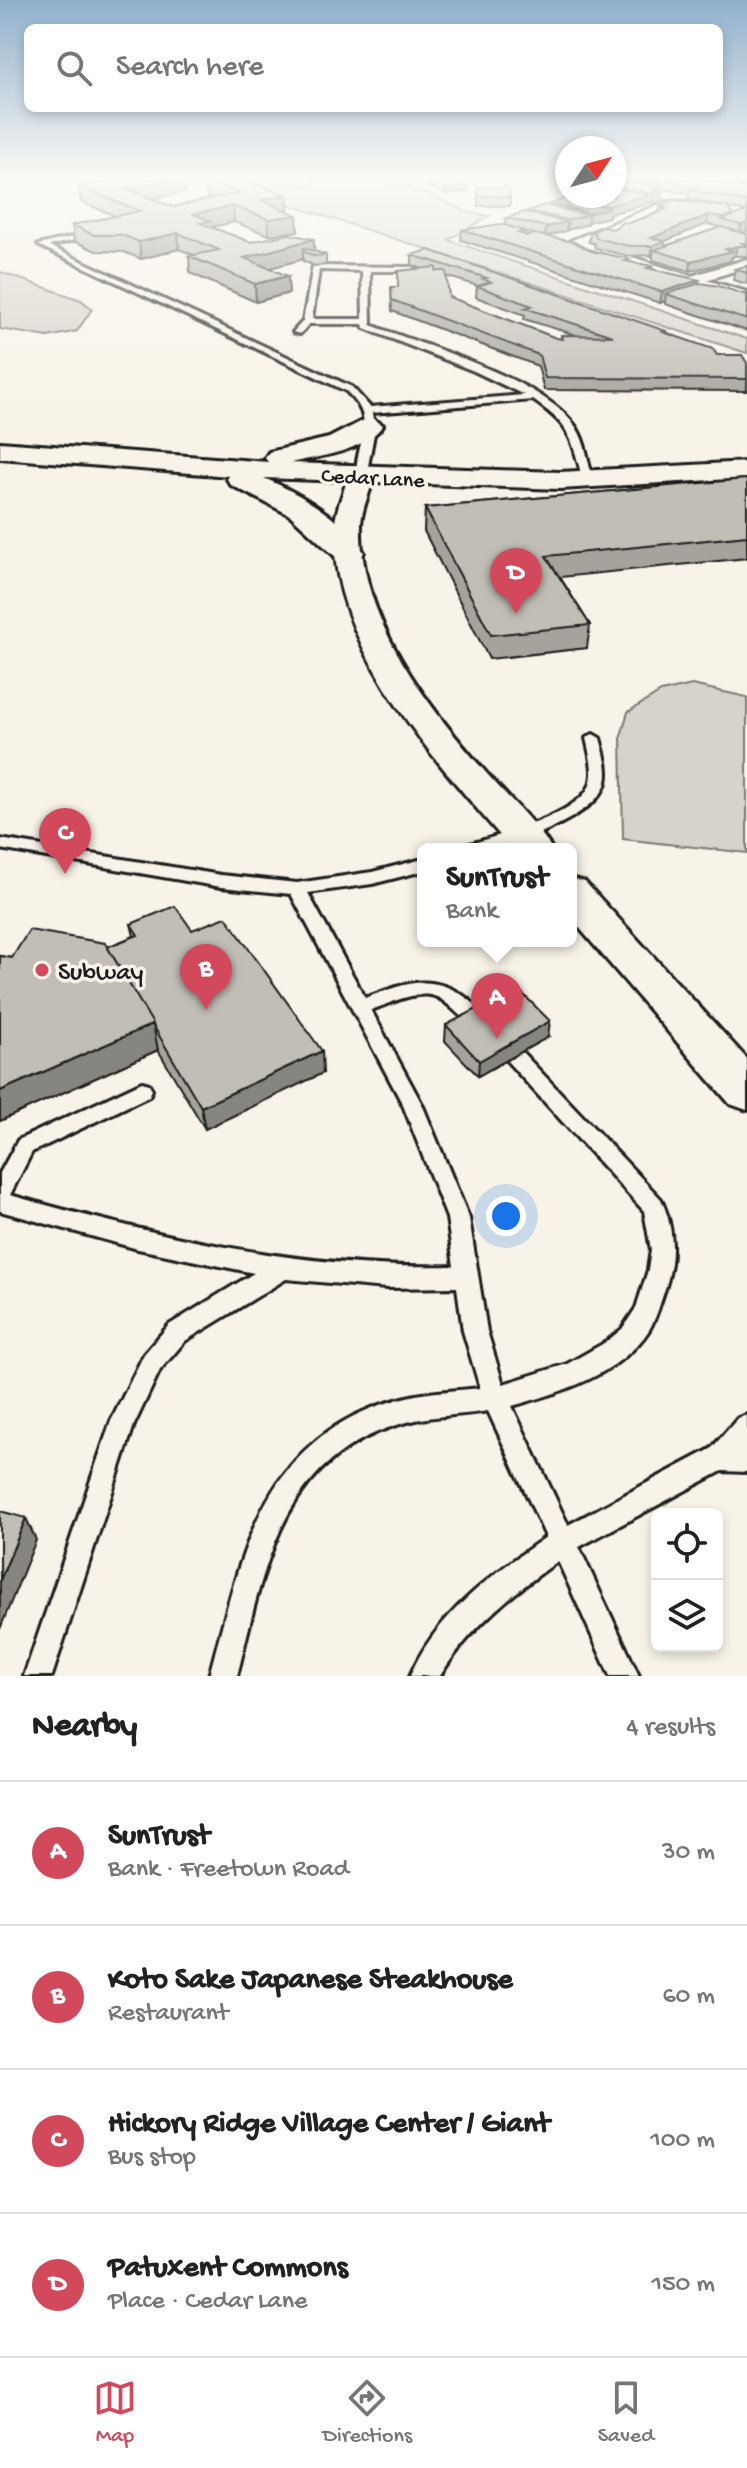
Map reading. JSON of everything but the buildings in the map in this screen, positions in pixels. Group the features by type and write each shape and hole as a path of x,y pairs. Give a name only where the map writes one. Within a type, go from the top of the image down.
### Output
{"main road":[{"path":"202,465 305,454 338,444 370,417"},
{"name":"Cedar Lane","path":"0,450 361,477 588,480 747,470"},
{"path":"202,465 298,504 326,526 349,552"}],"street":[{"path":"615,257 747,297"},
{"path":"692,280 747,263"},
{"path":"361,477 348,524 353,583 391,669 432,731 526,841"},
{"path":"577,899 747,1091"}],"lane":[{"path":"68,257 349,389 370,417 361,477"},
{"path":"297,332 307,322 316,268 411,269"},
{"path":"366,269 367,326 537,397 572,427 588,480"},
{"path":"307,322 367,321"},
{"path":"370,417 537,397"},
{"path":"526,841 586,804 597,787 599,764 593,738"},
{"path":"0,844 221,881 297,889 372,878 417,867"},
{"path":"297,889 412,1104 437,1162 458,1218 475,1331 495,1398 625,1676"},
{"path":"360,1007 414,989 436,986 455,996 481,1022"},
{"path":"223,1676 260,1544 285,1494 320,1453 362,1426 409,1409 495,1398 580,1371 616,1348 641,1323 664,1258 662,1228 653,1206 514,1056"},
{"path":"0,1194 25,1146 142,1090"},
{"path":"0,1202 97,1229 283,1268 375,1277 466,1276"},
{"path":"38,1676 123,1421 152,1362 177,1333 283,1268"},
{"path":"424,1676 441,1648 497,1588 562,1542 734,1458 747,1427"}],"shaded area":[{"path":"451,257 500,257 747,339 747,353"},
{"path":"0,272 81,300 92,309 77,331 48,337 0,329"},
{"path":"692,685 747,697 747,853 623,839 621,736 628,712 661,692"}],"place":[{"name":"Patuxent Commons","path":"516,614"},
{"name":"Hickory Ridge Village Center / Giant","path":"65,874"},
{"name":"Subway","path":"42,970"},
{"name":"Koto Sake Japanese Steakhouse","path":"206,1010"},
{"name":"SunTrust","path":"497,1039"}]}
